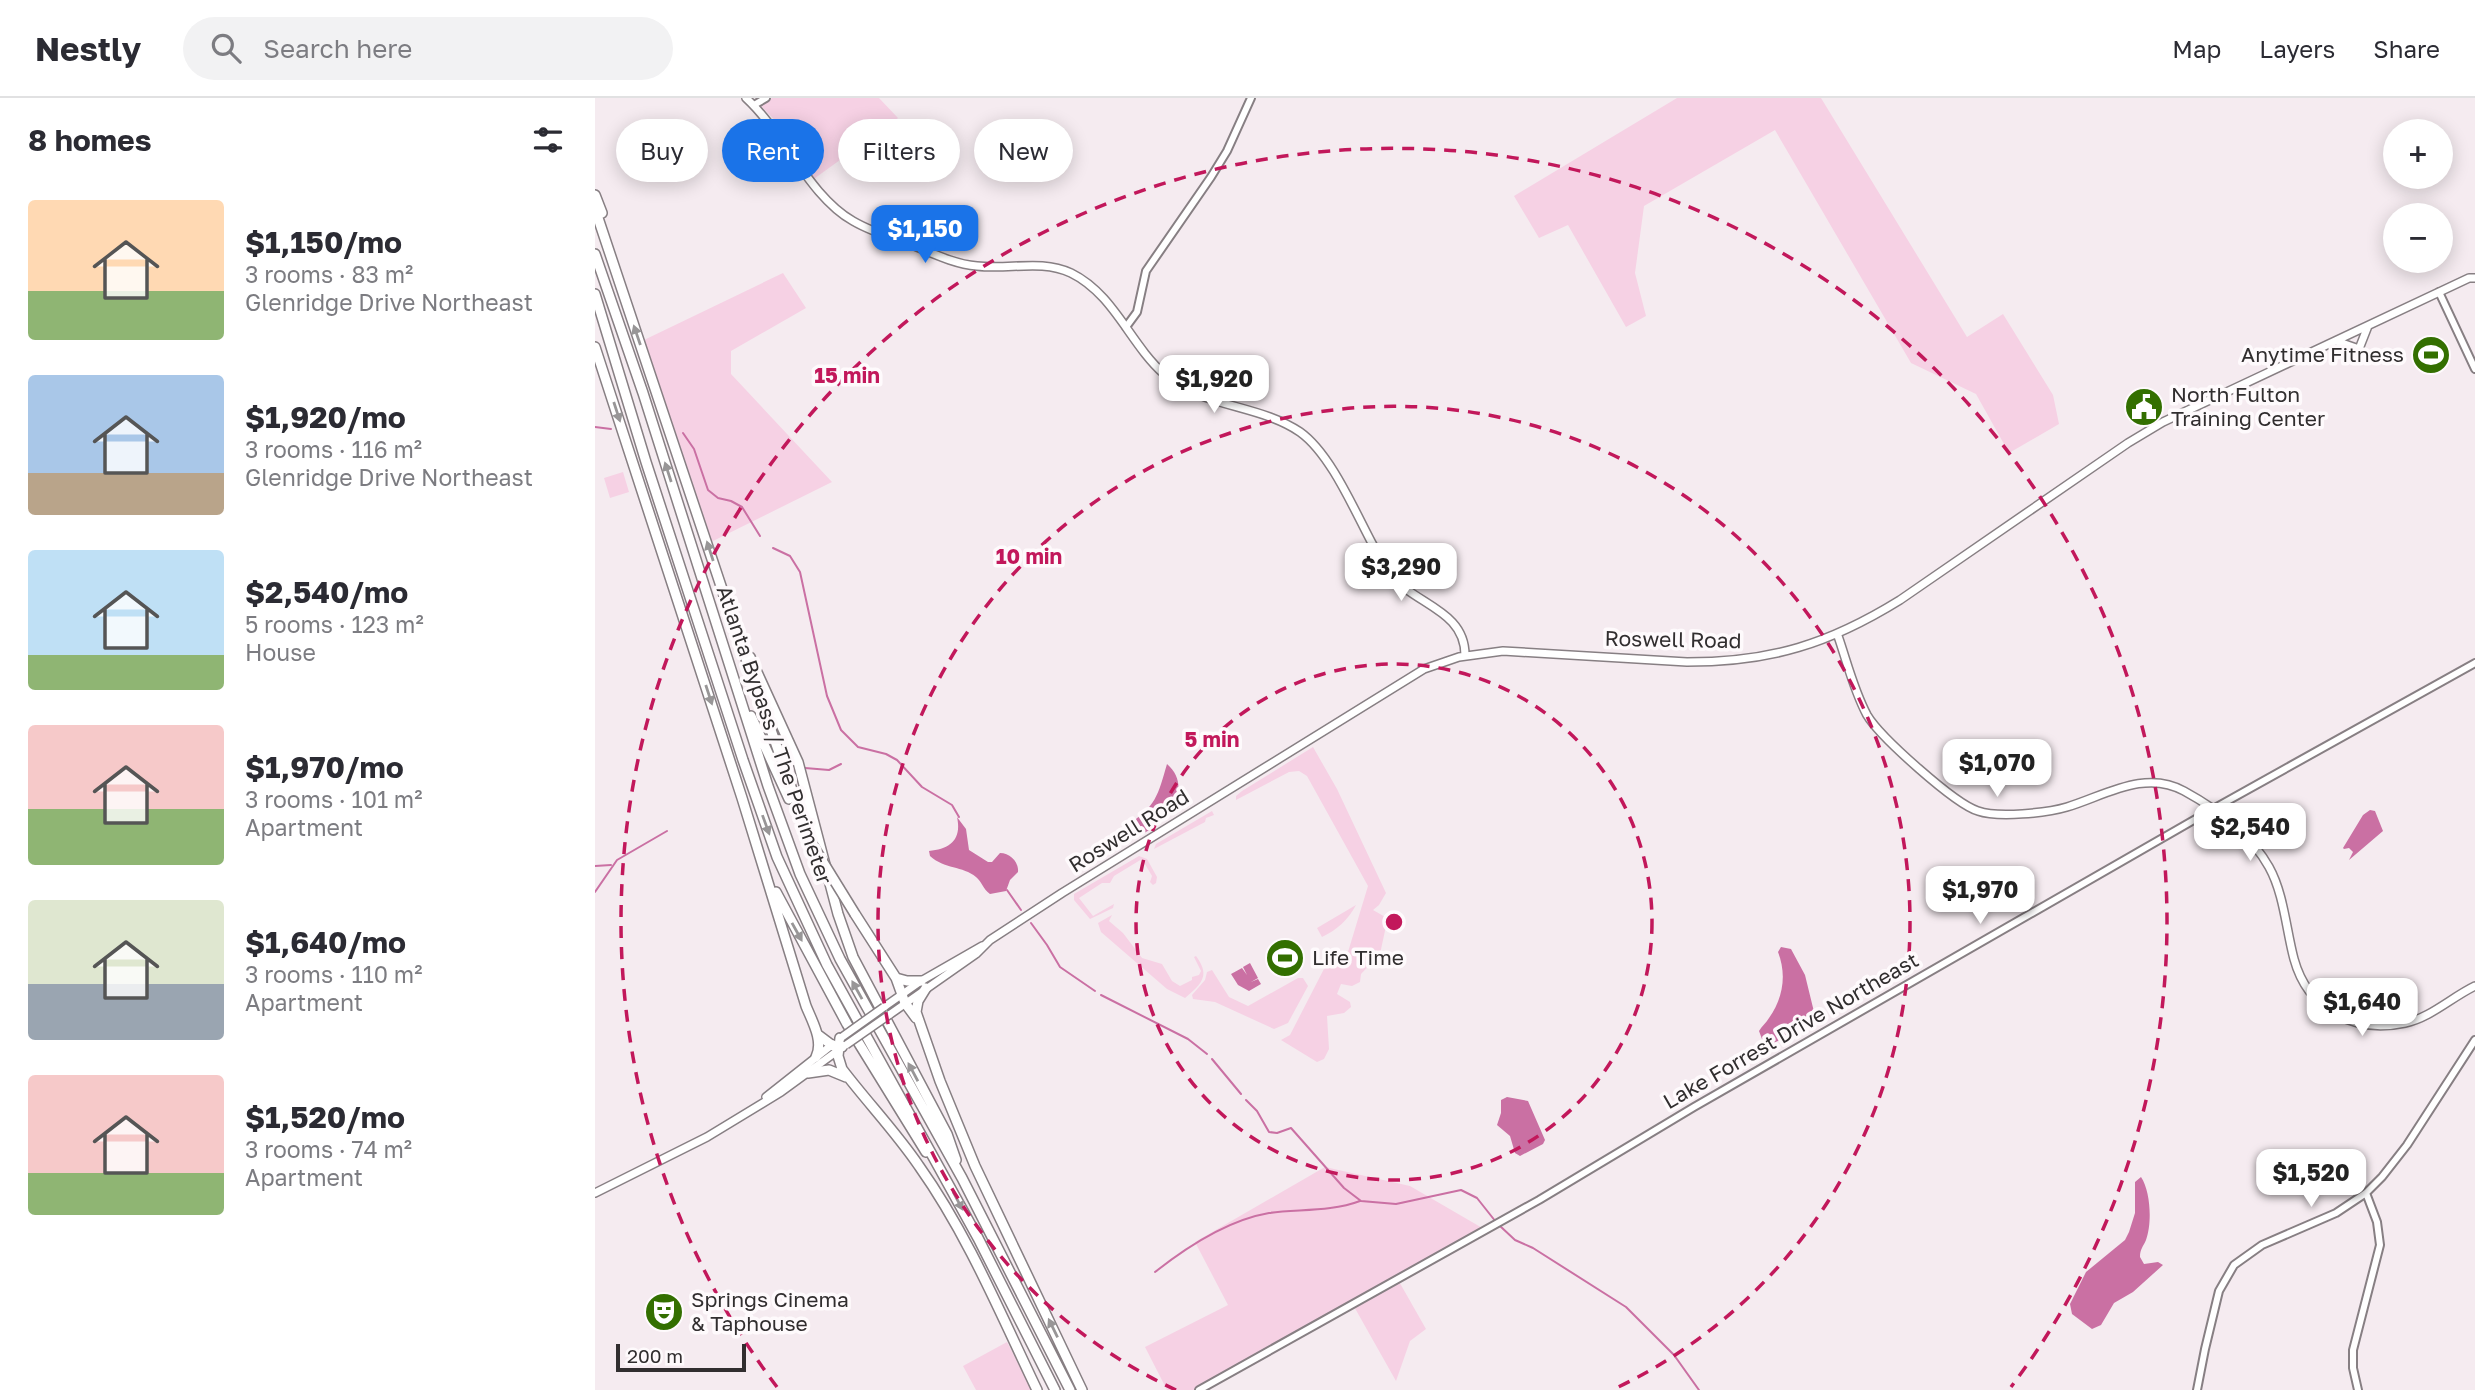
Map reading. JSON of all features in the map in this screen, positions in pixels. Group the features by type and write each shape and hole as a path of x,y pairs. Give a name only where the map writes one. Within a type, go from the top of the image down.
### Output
{"highway":[{"path":"595,195 625,300"},
{"path":"595,209 731,616 810,841"},
{"name":"Atlanta Bypass / The Perimeter","path":"595,254 643,393 783,830 819,917 962,1178 1070,1390"},
{"name":"Atlanta Bypass / The Perimeter","path":"595,294 743,760 777,857 832,975 940,1167 1055,1390"},
{"path":"595,309 614,354"},
{"path":"595,347 817,1034 819,1048 816,1056"},
{"path":"731,616 797,762 838,914 853,957 947,1134 962,1178"},
{"path":"733,677 810,841 896,978 903,999 917,1020 975,1166 1082,1390"},
{"path":"765,871 847,1024 922,1148 940,1167"},
{"path":"896,978 924,985 916,1005 917,1020"},
{"path":"817,1034 840,1044 839,1065 919,1165 932,1186 964,1242 1037,1390"},
{"path":"808,1073 829,1070 850,1080"}],"main road":[{"path":"746,98 779,135 821,195 854,222 964,264 989,267 1041,265 1058,268 1078,277 1091,287 1153,362 1179,385 1297,430 1317,446 1386,569 1413,595 1449,617 1457,625 1463,636 1465,655"},
{"name":"Roswell Road","path":"595,1193 707,1137 781,1092 808,1073 884,1007 903,999 971,950 986,944 1082,881 1424,669 1465,655 1505,651 1687,662 1717,661 1774,654 1838,636 1900,600 2141,435 2473,276"},
{"path":"2336,341 2359,349 2368,326"},
{"path":"1838,636 1860,700 1875,726 1902,754 1972,809 1990,813 2039,812 2069,806 2123,787 2146,783 2176,787 2228,819 2247,837 2270,869 2280,898 2295,962 2311,991 2335,1015 2356,1024 2404,1024 2420,1018 2475,986"},
{"name":"Roswell Road","path":"761,1103 816,1056 889,1015 903,999"}],"street":[{"path":"754,105 766,98"},
{"path":"1126,327 1137,312 1146,271 1212,177 1251,98"},
{"path":"2439,292 2475,369"},
{"name":"Lake Forrest Drive Northeast","path":"1199,1390 1539,1200 1694,1107 2213,809 2475,663"},
{"path":"2197,1390 2219,1291 2234,1265 2262,1245 2336,1213 2366,1193 2389,1170 2407,1145 2475,1040"},
{"path":"2358,1390 2353,1368 2353,1350 2379,1245 2377,1222 2366,1193"}],"shaded area":[{"path":"772,98 879,98 898,118 838,119 838,161 824,172 824,119 774,119 760,105"},
{"path":"1677,98 1821,98 1967,337 2003,314 2053,395 2059,424 2009,453 1976,394 1911,363 1775,130 1644,206 1635,273 1646,316 1626,327 1568,225 1539,238 1514,196"},
{"path":"783,273 806,308 731,351 731,374 832,482 709,543 644,340"},
{"path":"623,472 629,492 610,498 604,478"},
{"path":"1313,747 1337,789 1386,893 1373,910 1387,918 1398,918 1399,925 1386,926 1380,954 1361,974 1360,982 1352,986 1341,984 1337,994 1350,1002 1351,1007 1344,1013 1327,1016 1329,1049 1324,1059 1317,1062 1281,1040 1290,1035 1326,965 1348,952 1368,886 1307,776 1299,771 1289,772 1236,800 1236,796 1242,791"},
{"path":"1167,764 1175,774 1178,785 1172,808 1155,826 1133,837 1127,825 1155,799"},
{"path":"2370,810 2375,811 2383,831 2349,860 2353,852 2349,848 2343,848 2363,815"},
{"path":"1212,811 1214,815 1206,818 1205,822 1154,849 1156,844"},
{"path":"957,817 966,829 969,850 988,862 992,862 1000,853 1010,856 1015,862 1018,872 1010,880 1006,891 990,894 971,873 941,863 930,856 929,851 943,848 953,842 958,832"},
{"path":"1139,856 1147,859 1157,877 1156,883 1153,885 1150,882 1152,876 1142,859 1114,876 1110,883 1102,883 1079,898 1093,916 1114,904 1113,908 1090,919 1074,900 1074,894"},
{"path":"1356,905 1342,924 1322,937 1317,928"},
{"path":"1112,915 1109,921 1123,933 1142,958 1162,964 1172,981 1180,986 1199,975 1201,971 1194,957 1196,956 1203,968 1203,978 1196,988 1185,998 1167,989 1101,932 1098,923"},
{"path":"1781,947 1791,949 1805,975 1816,1020 1812,1025 1769,1045 1762,1039 1759,1031 1774,1010 1780,994 1783,978 1778,952"},
{"path":"1250,963 1258,978 1251,982 1258,979 1261,984 1249,991 1238,985 1231,974 1242,968 1247,975 1243,967"},
{"path":"1212,970 1229,997 1248,1006 1298,978 1303,978 1308,986 1288,1023 1274,1029 1215,1002 1193,999 1192,995 1205,980 1207,972"},
{"path":"1507,1097 1528,1101 1545,1140 1543,1144 1520,1156 1515,1153 1510,1136 1497,1125 1501,1100"},
{"path":"1325,1167 1410,1186 1484,1229 1397,1278 1426,1329 1410,1341 1396,1381 1352,1303 1194,1390 1167,1390 1145,1347 1228,1305 1195,1242"},
{"path":"2141,1177 2149,1199 2150,1217 2140,1257 2144,1264 2158,1262 2163,1265 2133,1292 2114,1303 2101,1325 2092,1329 2072,1314 2070,1304 2086,1272 2125,1240 2135,1213 2135,1182"},
{"path":"1007,1342 1032,1390 976,1390 963,1366"}],"waterway":[{"path":"595,427 611,429"},
{"path":"683,433 694,449 708,490 718,498 742,507 760,536"},
{"path":"773,548 790,556 800,572 827,696 841,730 858,747 886,754 897,760 922,787 952,805 959,817"},
{"path":"805,768 829,770 841,764"},
{"path":"595,892 617,860 667,831"},
{"path":"595,866 611,865"},
{"path":"1007,890 1021,910"},
{"path":"1031,923 1060,967 1095,991"},
{"path":"1101,995 1188,1039 1207,1054"},
{"path":"1212,1059 1241,1094"},
{"path":"1246,1100 1257,1111 1269,1132 1277,1133 1291,1128 1344,1188 1361,1201 1396,1204 1461,1190 1477,1198 1496,1222"},
{"path":"1155,1272 1195,1244 1254,1216 1326,1209 1360,1201"},
{"path":"1500,1226 1515,1240 1533,1248 1626,1307 1674,1355 1699,1390"}],"place":[{"name":"Anytime Fitness","path":"2431,355"},
{"name":"North Fulton Training Center","path":"2144,407"},
{"name":"Life Time","path":"1285,958"},
{"name":"Springs Cinema & Taphouse","path":"664,1312"}]}
